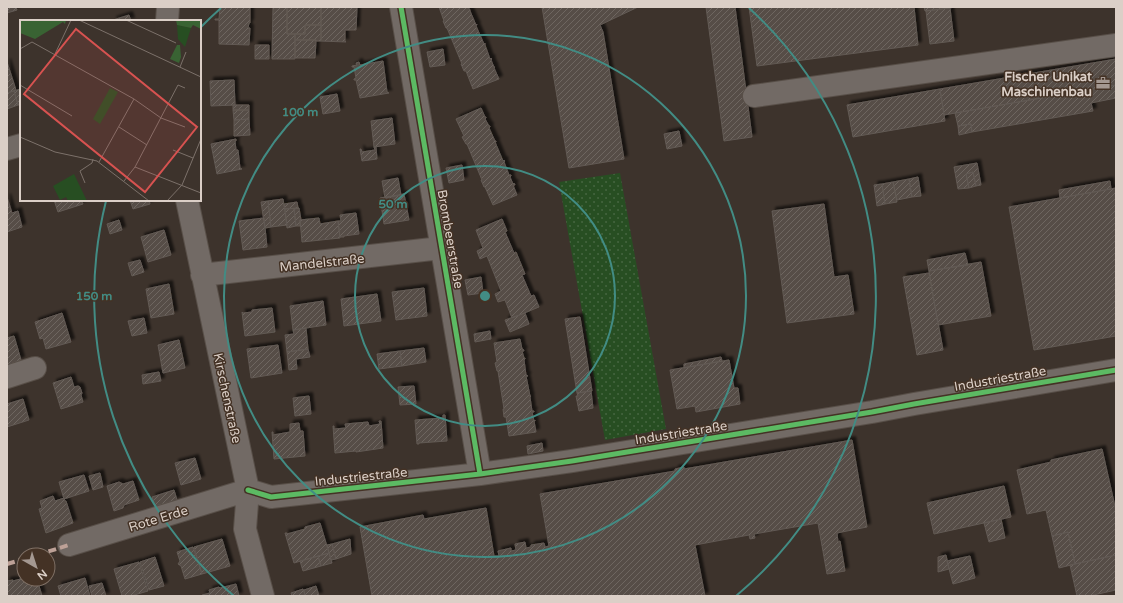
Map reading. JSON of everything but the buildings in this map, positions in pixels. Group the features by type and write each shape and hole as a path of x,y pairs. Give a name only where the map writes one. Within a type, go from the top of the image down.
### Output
{"street":[{"path":"168,7 168,20"},
{"name":"Brombeerstraße","path":"401,7 480,474"},
{"path":"754,96 1116,45"},
{"path":"7,149 20,144"},
{"name":"Kirschenstraße","path":"187,201 248,490 245,529 263,596"},
{"name":"Mandelstraße","path":"202,275 441,248"},
{"path":"7,377 35,368"},
{"name":"Industriestraße","path":"248,490 271,497 480,474 872,412 1116,370"},
{"name":"Rote Erde","path":"69,545 248,490"}],"green space":[{"path":"620,173 666,429 605,440 559,182"}],"marked path":[{"path":"56,549 69,545"},
{"path":"7,564 16,561"}],"cycle path":[{"path":"401,7 480,474"},
{"path":"248,490 271,497 480,474 572,461 872,412 1116,370"}],"place":[{"name":"Fischer Unikat Maschinenbau","path":"1103,83"}]}
